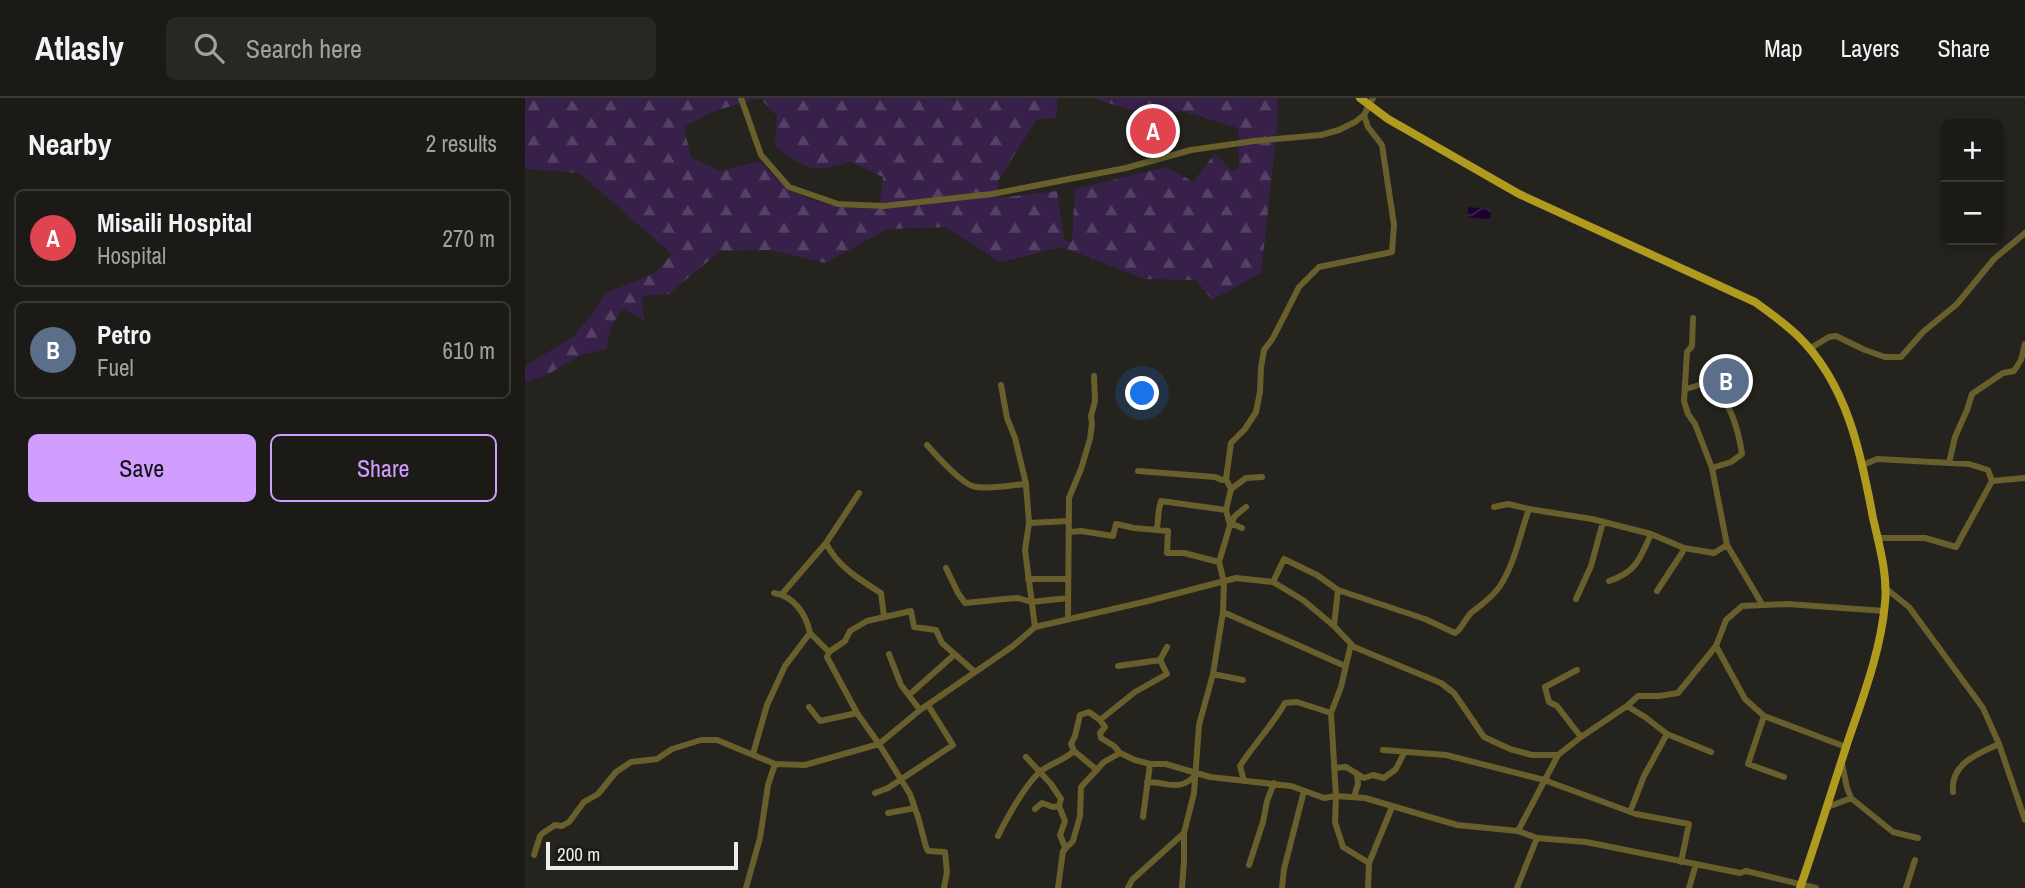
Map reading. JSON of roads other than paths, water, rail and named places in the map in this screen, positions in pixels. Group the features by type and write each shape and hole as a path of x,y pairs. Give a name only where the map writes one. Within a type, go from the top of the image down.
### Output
{"main road":[{"path":"1360,98 1371,101 1388,119 1519,194 1755,302 1798,336 1826,371 1840,397 1863,466 1886,601 1879,639 1828,807 1800,886"}],"street":[{"path":"741,98 761,155 789,187 838,204 884,206 992,194 1126,168 1191,150 1321,135 1355,122 1364,115 1371,101"},
{"path":"1230,525 1226,510 1231,489 1226,479 1231,443 1245,429 1256,412 1263,350 1279,327 1299,287 1319,267 1392,252 1394,225 1382,145 1367,127 1364,115"},
{"path":"1809,349 1829,337 1836,336 1865,350 1901,357 1923,332 1957,304 1994,260 2025,233"},
{"path":"1693,318 1692,346 1687,352 1684,401 1712,468 1727,545 1762,604"},
{"path":"1949,463 1955,438 1972,394 2003,373 2014,371 2021,360 2025,344"},
{"path":"1068,618 1069,498 1081,469 1091,432 1095,401 1094,376"},
{"path":"1686,388 1706,383 1716,389 1723,397 1739,432 1742,454 1712,468"},
{"path":"1001,385 1007,418 1015,438 1026,484 1029,523 1025,550 1035,627"},
{"path":"926,445 971,486 979,488 1026,484"},
{"path":"1863,466 1877,460 1969,464 1988,470 1992,481 1956,547 1925,538 1877,538"},
{"path":"1138,471 1226,479"},
{"path":"1231,489 1246,478 1262,477"},
{"path":"1992,481 2025,478"},
{"path":"782,594 826,543 859,493"},
{"path":"1157,529 1161,501 1226,510"},
{"path":"1494,506 1508,504 1603,522 1651,534 1684,548 1714,553 1727,545"},
{"path":"1182,888 1184,834 1197,774 1199,725 1213,674 1223,612 1224,582 1219,562 1230,525 1235,516 1247,507"},
{"path":"1273,582 1284,559 1317,575 1338,590 1425,619 1455,633 1472,612 1500,586 1511,564 1529,509"},
{"path":"1029,523 1069,521"},
{"path":"1576,599 1591,566 1603,522"},
{"path":"1069,532 1113,536 1116,524 1168,531 1167,552 1184,553 1219,562"},
{"path":"1230,525 1235,524 1242,528"},
{"path":"1609,582 1625,576 1639,560 1651,534"},
{"path":"826,543 831,554 845,568 881,593 884,617"},
{"path":"1657,591 1684,548"},
{"path":"946,568 965,603 1018,598 1031,602 1068,598"},
{"path":"534,856 543,833 555,825 569,822 584,802 599,794 617,772 631,762 657,759 671,749 701,740 717,740 775,764 805,765 879,744 920,710 1013,646 1035,627 1235,578 1273,582 1303,600 1352,644 1441,683 1454,693 1484,737 1532,755 1559,755"},
{"path":"1028,579 1068,579"},
{"path":"1884,587 1909,607 1983,708 1999,744 2025,820"},
{"path":"1334,626 1338,590"},
{"path":"774,593 782,594 793,601 807,619 810,633 829,652"},
{"path":"1518,831 1559,755 1639,696 1678,693 1716,646 1726,620 1742,606 1789,604 1884,611"},
{"path":"944,888 947,872 945,852 928,851 910,794 857,713 827,657 829,652 845,641 850,631 867,621 911,611 914,627 936,630 942,643 975,672"},
{"path":"1223,612 1345,666"},
{"path":"753,754 767,705 785,666 810,633"},
{"path":"1352,644 1331,713 1335,822 1343,847 1369,863"},
{"path":"1716,646 1745,699 1764,716 1846,747"},
{"path":"1160,660 1167,647"},
{"path":"889,654 896,675 920,710"},
{"path":"909,695 954,655"},
{"path":"1118,666 1160,660"},
{"path":"1100,720 1135,692 1167,674 1160,660"},
{"path":"1577,670 1545,687 1549,702 1557,706 1581,737"},
{"path":"1213,674 1243,680"},
{"path":"1244,781 1240,766 1285,703 1297,702 1331,713"},
{"path":"875,793 901,780 953,745 928,705"},
{"path":"1627,706 1667,734 1711,752"},
{"path":"809,707 820,721 857,713"},
{"path":"1097,770 1074,751 1071,744 1080,715 1089,712 1105,727 1100,733 1101,738 1120,753 1150,764 1166,764 1197,774 1291,786 1324,798 1365,798 1457,825 1518,831 1537,838 1586,842 1740,873 1746,871 1816,888"},
{"path":"1764,716 1748,764 1784,777"},
{"path":"1629,812 1644,776 1667,734"},
{"path":"1953,792 1952,783 1961,766 1974,756 1999,744"},
{"path":"1383,750 1446,755 1544,780 1629,812 1689,824 1681,862"},
{"path":"998,836 1007,816 1040,772 1074,751"},
{"path":"1063,851 1073,841 1078,824 1081,787 1104,762 1120,753"},
{"path":"1334,768 1346,767 1364,778 1373,775 1384,778 1396,769 1404,753"},
{"path":"1026,757 1061,799 1059,806 1065,821 1061,835 1065,846 1058,888"},
{"path":"1842,761 1851,798 1893,832 1918,838"},
{"path":"746,888 760,838 768,785 775,764"},
{"path":"1143,817 1150,764"},
{"path":"1147,782 1176,786 1188,783 1197,774"},
{"path":"1354,797 1358,783 1357,774"},
{"path":"1249,864 1274,783"},
{"path":"1282,888 1284,869 1304,791"},
{"path":"1828,807 1851,798"},
{"path":"1035,809 1042,803 1059,806"},
{"path":"1368,888 1369,863 1392,807"},
{"path":"888,813 915,808"},
{"path":"1128,888 1132,880 1184,834"},
{"path":"1517,888 1537,838"},
{"path":"1906,888 1915,860"},
{"path":"1689,888 1696,864"}],"water":[{"path":"1468,207 1490,209 1491,215 1489,219 1468,217"}],"place":[{"name":"Misaili Hospital","path":"1153,131"},
{"name":"Petro","path":"1726,381"}]}
